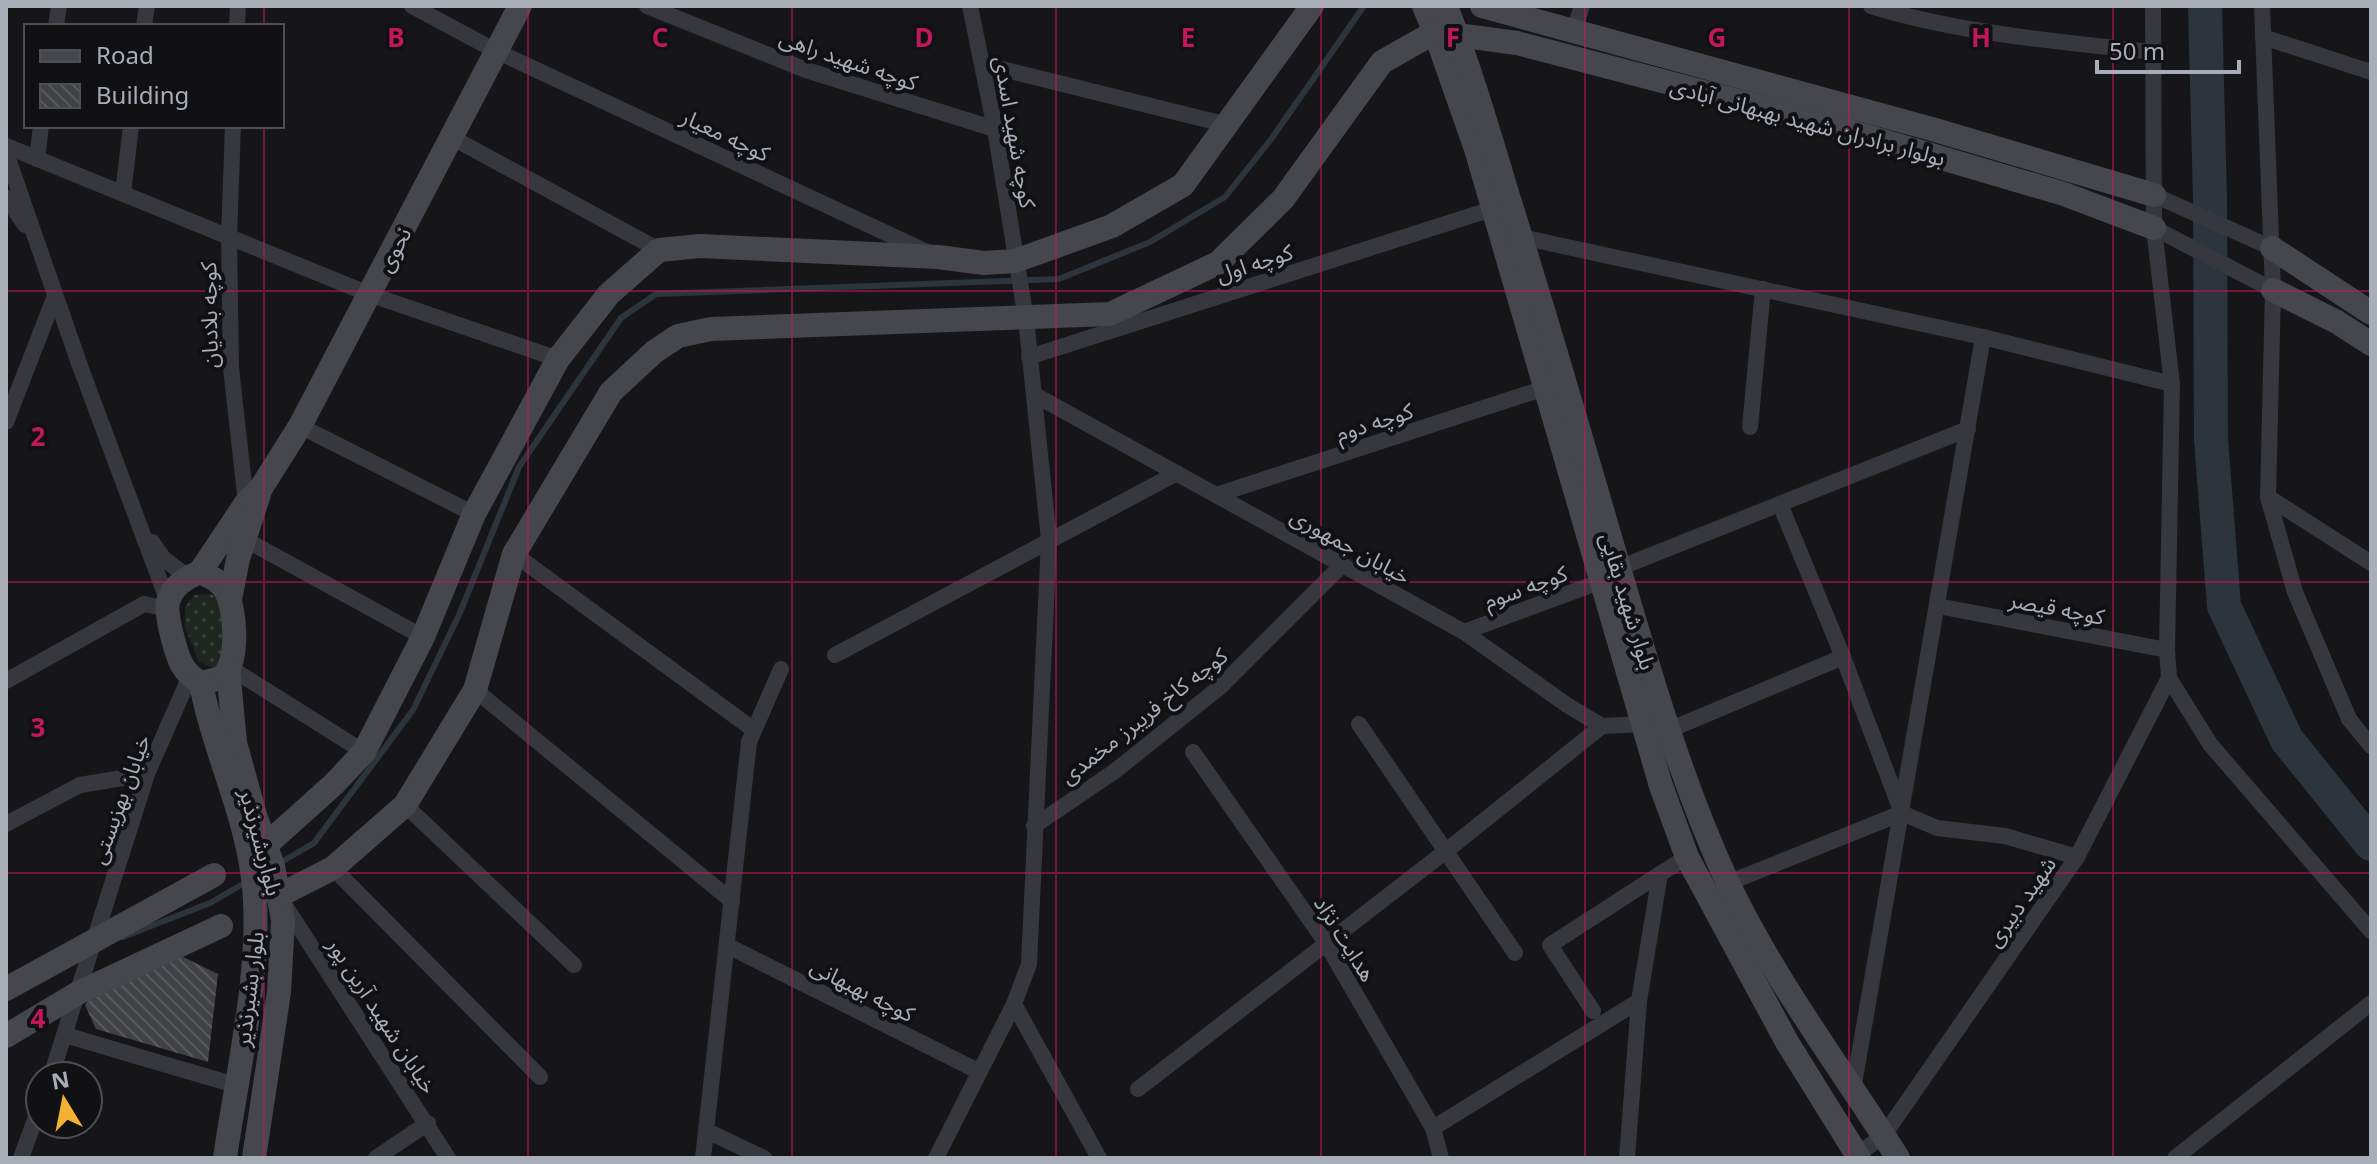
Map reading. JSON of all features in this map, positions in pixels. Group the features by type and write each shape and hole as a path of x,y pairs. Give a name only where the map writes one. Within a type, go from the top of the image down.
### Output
{"main road":[{"name":"نحوی","path":"253,495 300,426 520,6"},
{"path":"266,845 334,784 364,752 423,637 474,514 558,359 609,294 659,250 700,246 938,257 1015,264 1112,226 1183,185 1312,6"},
{"name":"بلوار شهید بقایی","path":"1424,6 1446,33 1521,237 1610,574 1643,724 1687,857 1787,1042 1857,1157"},
{"name":"بلوار شهید بقایی","path":"1446,6 1446,33 1476,149 1545,388 1684,777 1728,883 1802,1013 1898,1158"},
{"name":"بولوار برادران شهید بهبهانی آبادی","path":"1482,6 1932,129 2154,195"},
{"path":"278,896 333,868 405,805 475,690 514,554 611,392 654,352 678,336 711,329 1110,314 1218,263 1283,199 1382,62 1446,33"},
{"name":"بولوار برادران شهید بهبهانی آبادی","path":"1446,33 1517,43 1819,122 2064,194 2154,228"},
{"path":"2272,248 2371,313"},
{"path":"2273,290 2337,322 2371,344"},
{"path":"253,495 246,540 238,559 230,599 235,648 229,668 222,677 195,679 181,664 168,606 176,586 194,575 253,495"},
{"path":"194,575 215,579 230,599"},
{"name":"بلواربشیرنذیر","path":"229,668 235,743 273,866 283,920 279,992 254,1158"},
{"name":"بلوار بشیرنذیر","path":"195,679 243,826 256,908 251,986 225,1158"},
{"path":"209,720 234,714"},
{"path":"6,989 214,875"},
{"path":"6,1036 78,993 221,926"}],"street":[{"name":"کوچه معیار","path":"412,6 496,51 938,257"},
{"name":"کوچه شهید راهی","path":"647,6 806,70 995,129"},
{"name":"کوچه شهید اسدی","path":"936,1158 1014,1004 1029,964 1049,540 1026,319 995,129 970,6"},
{"path":"1574,31 1582,6"},
{"path":"1871,6 1917,20 1984,32 2151,52"},
{"path":"2153,6 2154,228 2172,384 2169,678 2210,744 2371,931"},
{"path":"2262,6 2273,290 2268,497 2295,592 2349,719 2371,746"},
{"path":"2263,37 2371,72"},
{"path":"982,64 1228,125"},
{"path":"37,159 41,128"},
{"path":"123,193 131,128"},
{"name":"کوچه بلادیان","path":"233,128 229,236 231,368 253,495"},
{"path":"451,137 659,250"},
{"path":"6,146 369,294 558,359"},
{"path":"6,153 168,606 144,604 6,681"},
{"path":"2154,195 2272,248"},
{"path":"6,197 38,248"},
{"name":"کوچه اول","path":"1029,357 1492,209"},
{"path":"2154,228 2273,290"},
{"path":"1521,237 1983,337 2172,384"},
{"path":"1750,427 1763,289"},
{"path":"6,422 55,296"},
{"path":"1853,1090 1983,337"},
{"name":"کوچه دوم","path":"1216,495 1545,388"},
{"name":"خیابان جمهوری","path":"1035,395 1464,632 1602,726"},
{"path":"300,426 474,514"},
{"name":"کوچه سوم","path":"1464,632 1968,429"},
{"path":"835,655 1177,473"},
{"path":"2268,497 2371,563"},
{"path":"1780,504 1843,657 1902,813"},
{"path":"142,528 164,559 194,575"},
{"path":"246,540 423,637"},
{"path":"514,554 754,730"},
{"name":"کوچه کاخ فریبرز مخمدی","path":"1034,826 1115,771 1220,687 1342,565"},
{"name":"کوچه قیصر","path":"1938,606 2167,650"},
{"path":"1669,730 1843,657"},
{"path":"229,668 364,752"},
{"path":"703,1158 749,742 781,669"},
{"name":"شهید دبیری","path":"1857,1157 1884,1135 2077,857 2169,678"},
{"name":"خیابان بهزیستی","path":"78,993 147,774 195,679"},
{"path":"475,690 732,901"},
{"path":"1359,724 1515,953"},
{"path":"1138,1089 1602,726 1643,724"},
{"name":"هدایت نژاد","path":"1193,752 1326,943 1433,1128 1441,1158"},
{"path":"6,824 80,785 147,774"},
{"path":"405,805 574,965"},
{"path":"1728,883 1902,813 1937,828 2005,836 2077,857"},
{"path":"1593,1011 1550,945 1687,857"},
{"path":"333,868 540,1077"},
{"path":"1627,1158 1639,1001 1660,874"},
{"name":"خیابان شهید آرین پور","path":"278,896 448,1158"},
{"name":"کوچه بهبهانی","path":"728,946 978,1071"},
{"path":"56,1060 78,993"},
{"path":"1433,1128 1639,1001"},
{"path":"2175,1158 2371,1003"},
{"path":"1014,1004 1099,1158"},
{"path":"65,1035 235,1085"},
{"path":"376,1158 428,1123"},
{"path":"707,1131 764,1158"}],"shaded area":[{"path":"211,594 224,604 226,658 213,668 199,662 185,627 185,607 194,595"}],"building":[{"path":"175,953 218,974 208,1062 96,1029 85,1005 98,986"}],"waterway":[{"path":"278,864 314,843 413,710 459,615 519,467 621,318 656,294 1059,279 1150,242 1225,197 1272,138 1364,6"},
{"path":"2205,6 2211,440 2224,606 2287,740 2371,844"},
{"path":"123,937 210,903 248,881"}]}
